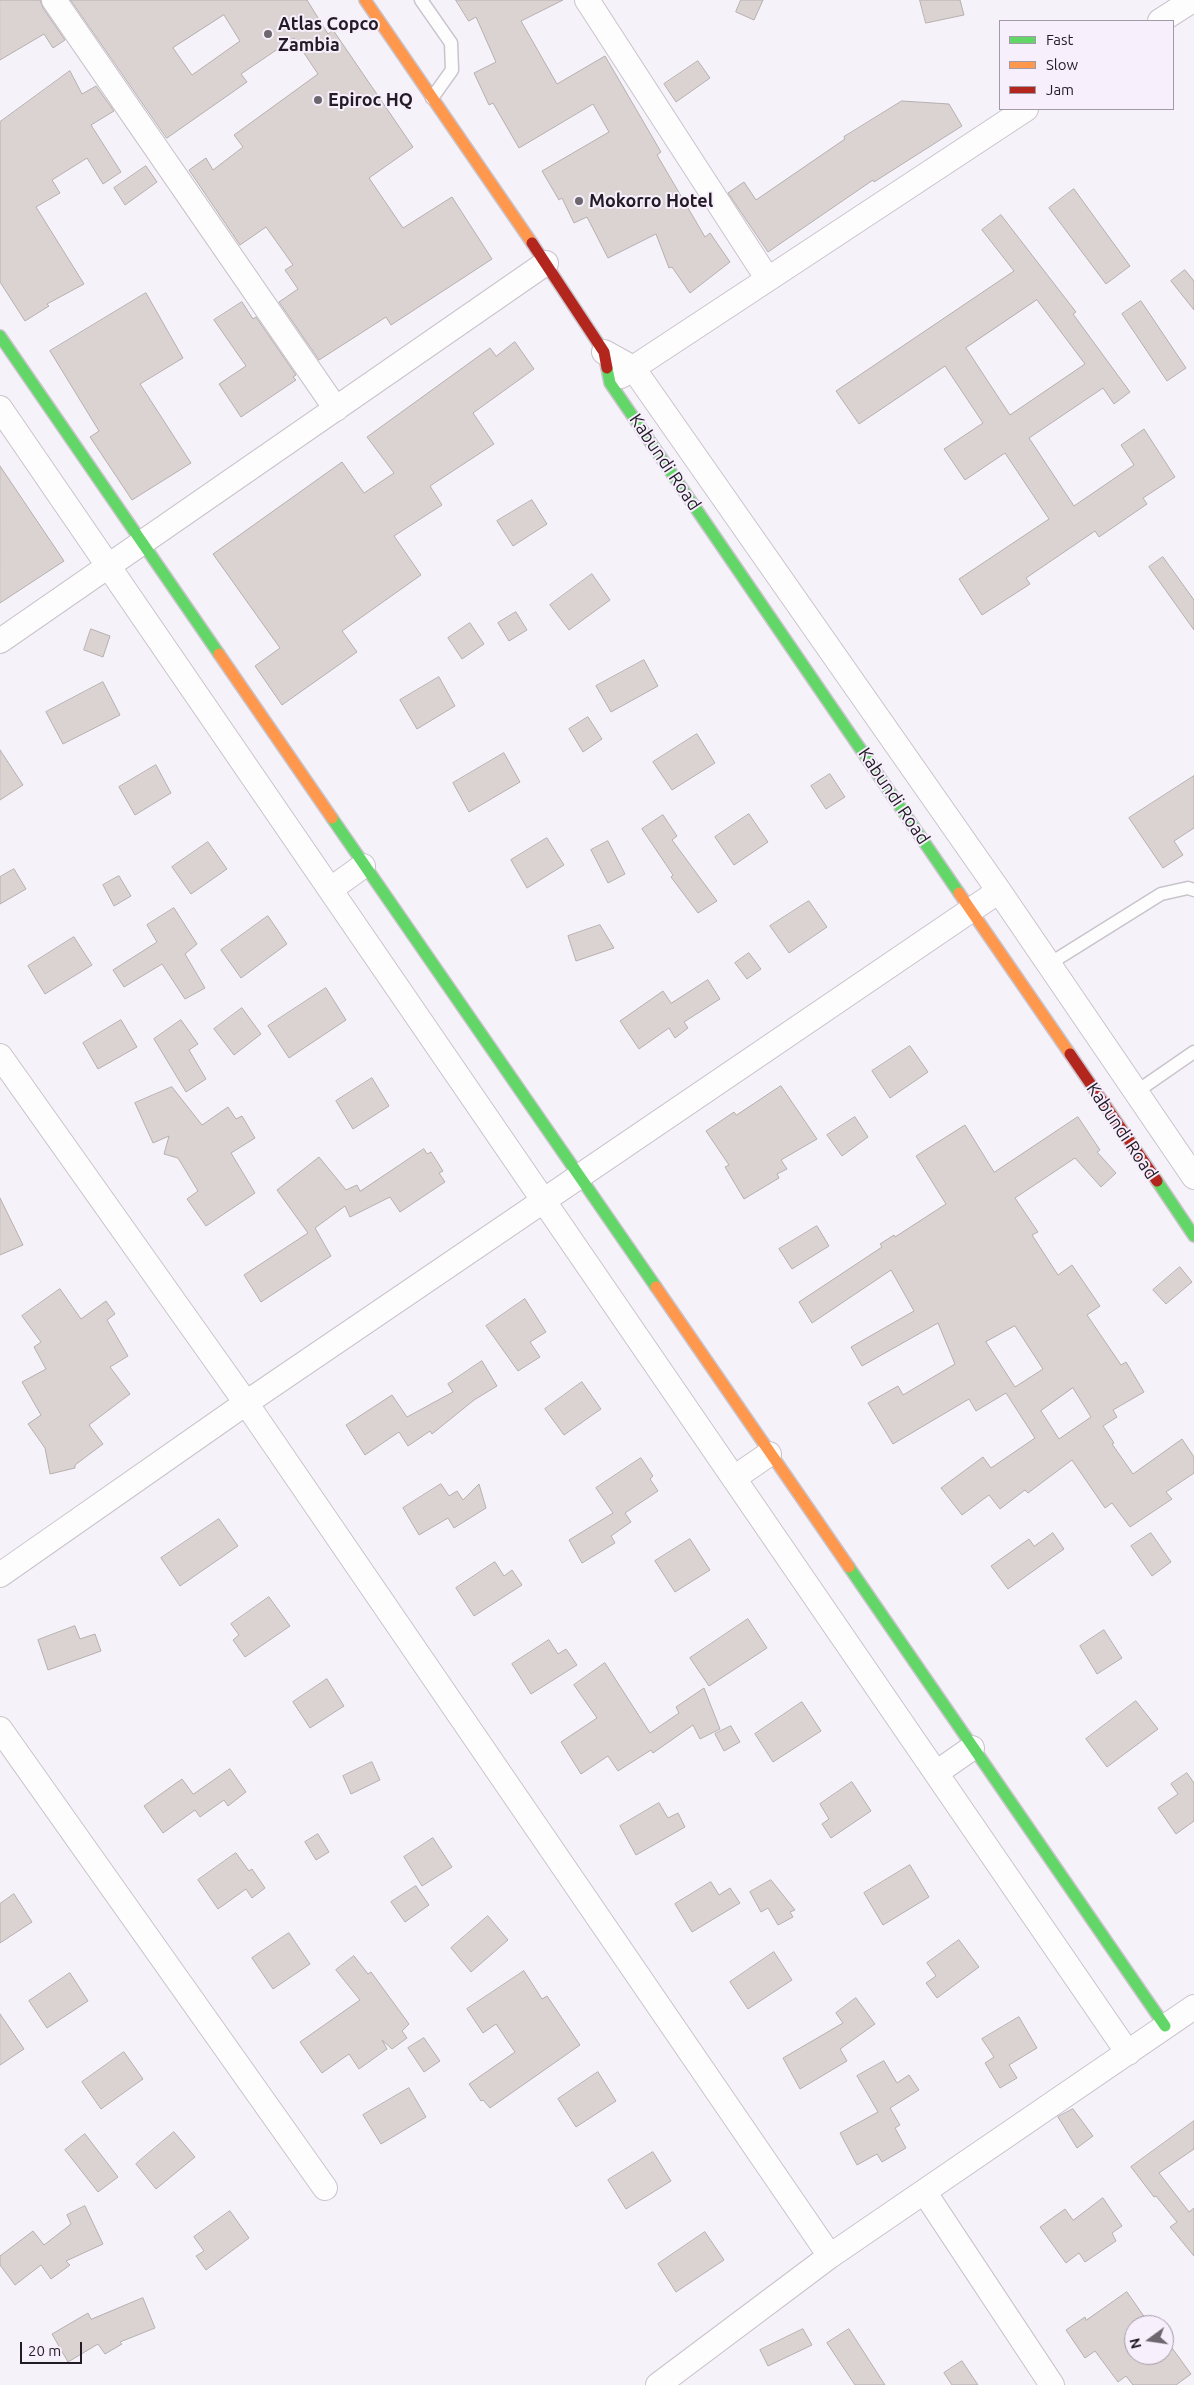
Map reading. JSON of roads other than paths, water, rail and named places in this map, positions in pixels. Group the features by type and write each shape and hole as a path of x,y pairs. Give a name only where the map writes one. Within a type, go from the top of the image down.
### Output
{"street":[{"path":"54,0 336,409"},
{"name":"Kabundi Road","path":"365,0 546,263 604,352 610,382 1194,1236"},
{"path":"587,0 767,278"},
{"path":"1162,20 1193,0"},
{"path":"610,382 1024,110"},
{"path":"0,641 140,542 546,263"},
{"path":"0,336 363,866 1165,2026"},
{"name":"Kabundi Road","path":"604,352 633,368 999,891 1191,1172"},
{"path":"0,408 109,564 1128,2053"},
{"path":"330,889 363,866"},
{"path":"0,1575 246,1403 999,891"},
{"path":"0,1056 246,1403 830,2256"},
{"path":"1159,1186 1191,1172"},
{"path":"734,1478 769,1454"},
{"path":"0,1729 325,2188"},
{"path":"936,1773 972,1748"},
{"path":"658,2385 830,2256 925,2193 1194,2007"},
{"path":"925,2193 1052,2385"}],"lane":[{"path":"421,0 451,43 452,70 432,98"},
{"path":"1049,964 1160,894 1188,888 1194,890"},
{"path":"1136,1092 1194,1052"}],"place":[{"name":"Atlas Copco Zambia","path":"268,34"},
{"name":"Epiroc HQ","path":"318,100"},
{"name":"Mokorro Hotel","path":"579,201"}]}
